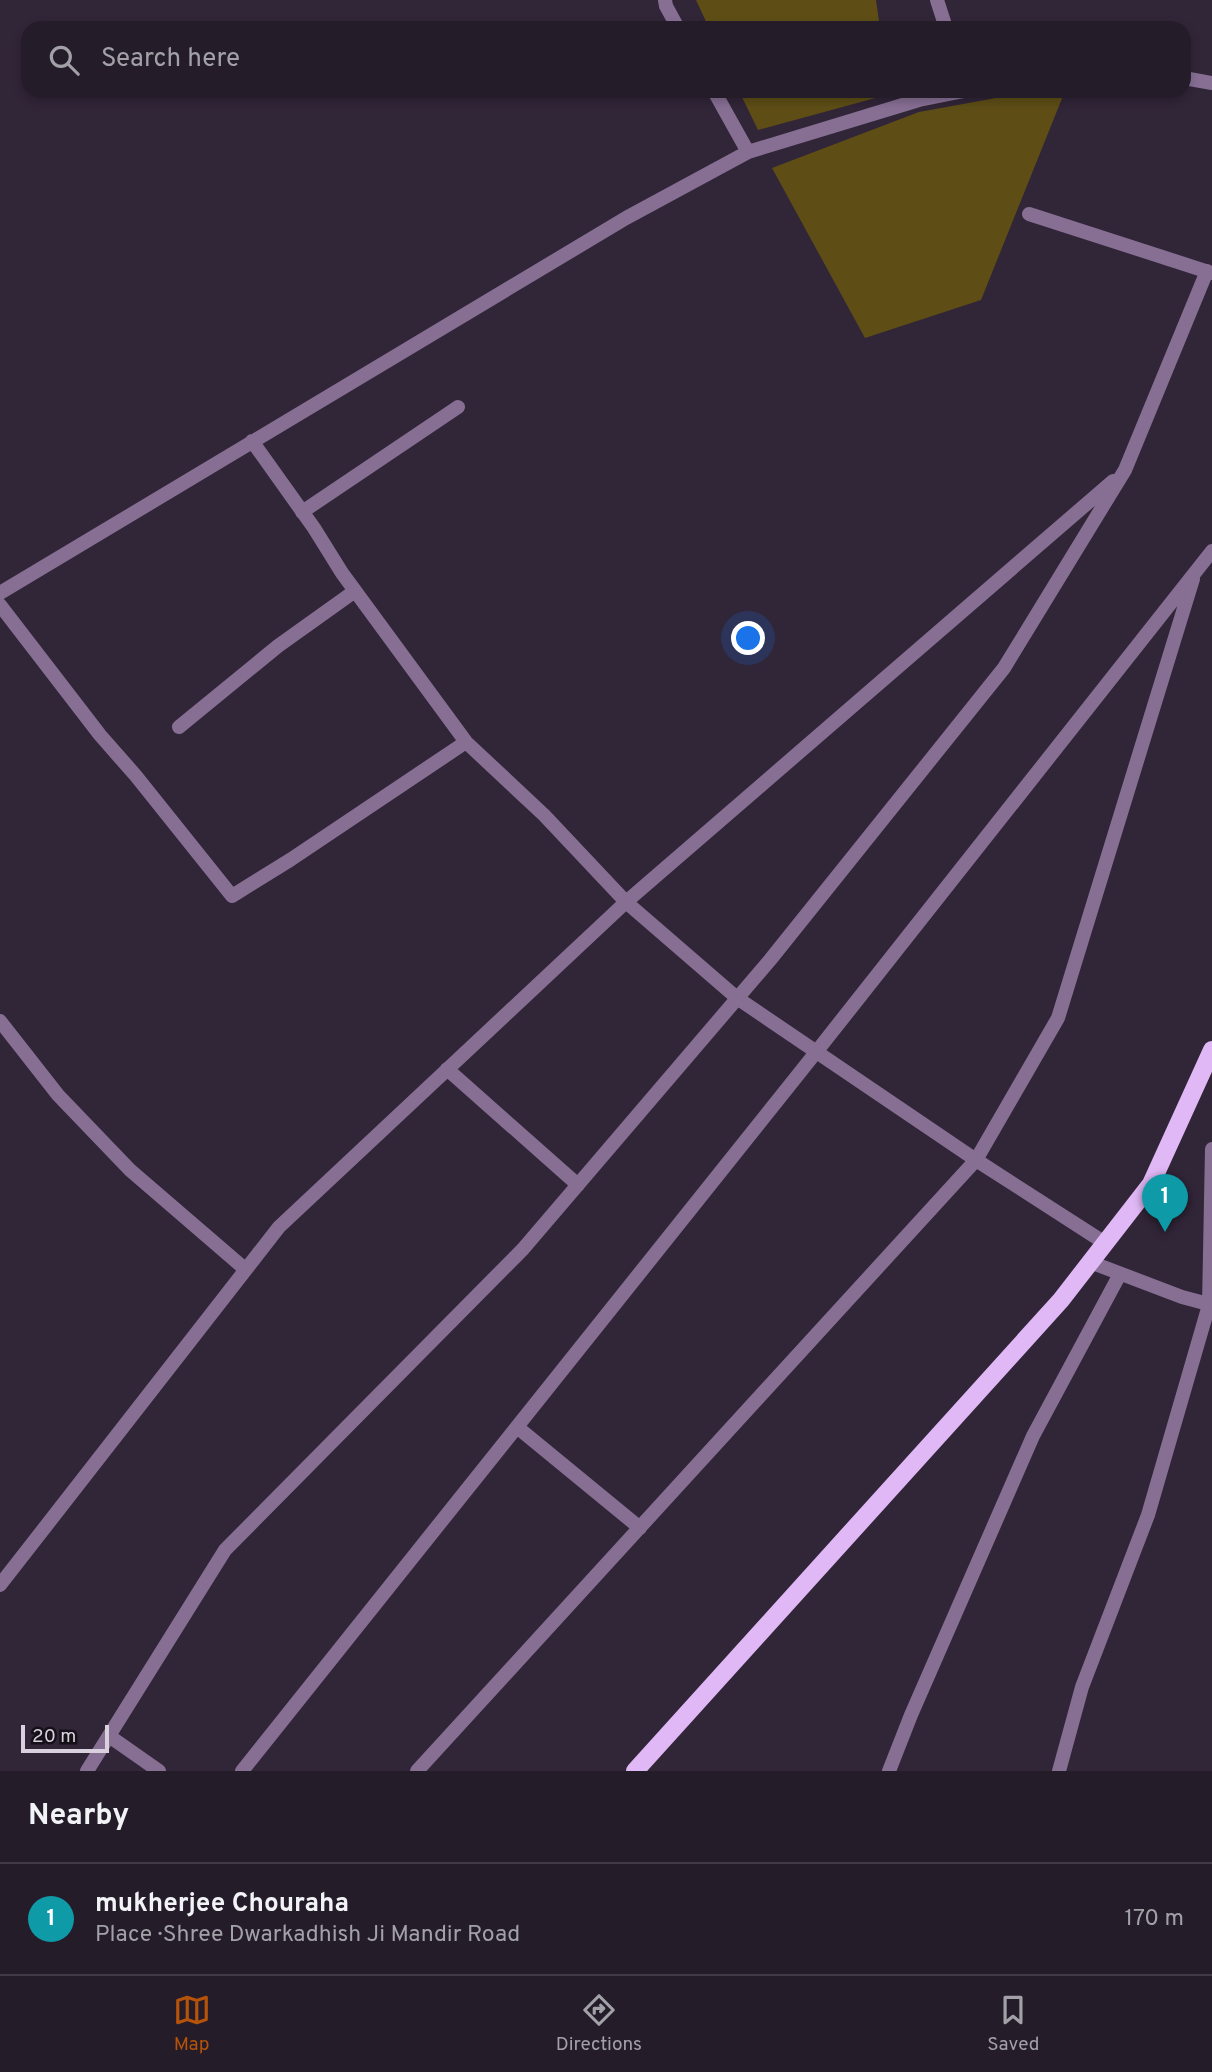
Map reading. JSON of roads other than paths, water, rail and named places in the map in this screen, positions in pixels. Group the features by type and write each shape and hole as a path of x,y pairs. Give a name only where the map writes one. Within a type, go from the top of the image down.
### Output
{"main road":[{"path":"635,1771 1061,1300 1151,1184 1212,1050"}],"street":[{"path":"665,0 674,21"},
{"path":"937,0 944,21"},
{"path":"1191,79 1212,83"},
{"path":"718,98 748,152"},
{"path":"3,586 626,218 748,152 929,98"},
{"path":"87,1771 225,1550 523,1249 737,998 1004,668 1125,470 1210,272 1029,214"},
{"path":"302,512 458,407"},
{"path":"252,441 355,592 466,743 544,815 626,902 737,998 976,1160 1105,1243"},
{"path":"0,1585 279,1227 626,902 1125,470"},
{"path":"242,1771 1212,551"},
{"path":"417,1771 976,1160 1058,1018 1196,570"},
{"path":"179,727 278,646 355,592"},
{"path":"0,605 100,735 232,896 466,743"},
{"path":"0,1021 58,1095 130,1170 245,1269"},
{"path":"447,1069 578,1185"},
{"path":"1059,1771 1082,1687 1148,1515 1210,1305 1212,1149"},
{"path":"1090,1262 1210,1305"},
{"path":"889,1771 1033,1436 1120,1273"},
{"path":"517,1427 640,1528"},
{"path":"109,1736 159,1771"}],"place":[{"name":"mukherjee Chouraha","path":"1165,1232"}]}
